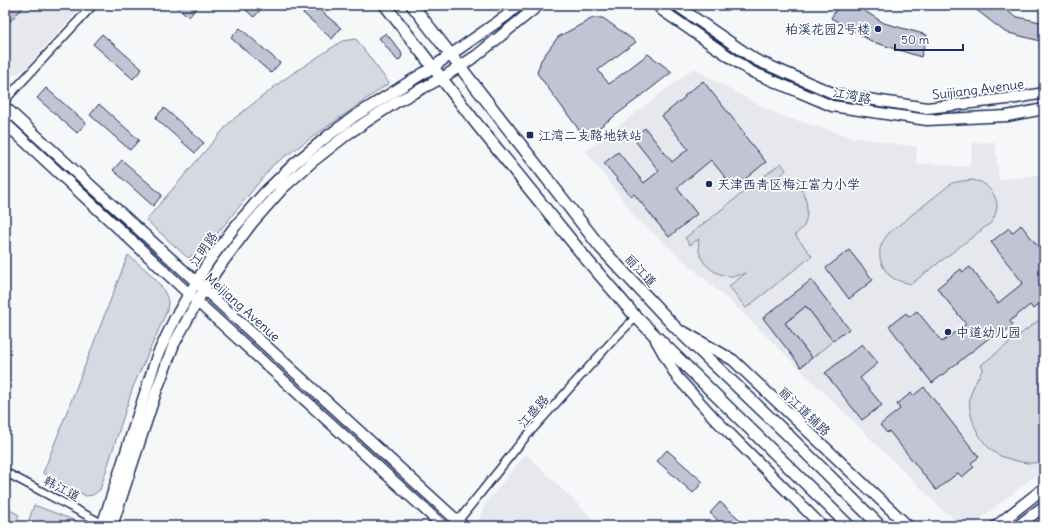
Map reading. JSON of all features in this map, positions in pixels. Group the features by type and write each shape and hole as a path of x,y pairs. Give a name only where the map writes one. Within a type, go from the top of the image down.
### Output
{"main road":[{"path":"385,5 481,129 587,260 636,317 850,526"},
{"name":"丽江道","path":"412,5 601,248 675,327 788,435 880,526"}],"street":[{"path":"5,100 93,5"},
{"name":"江明路","path":"106,525 157,356 188,294 209,261 233,229 265,192 295,163 329,135 433,67 506,16 519,5"},
{"name":"江明路","path":"106,525 174,344 204,289 252,223 283,188 306,167 349,133 398,101 460,67 476,56 539,5"},
{"name":"江湾路","path":"657,5 663,11 750,71 832,106 927,120 1007,116 1044,109"},
{"name":"Suijiang Avenue","path":"676,5 756,60 835,94 928,108 1016,98 1044,93"},
{"name":"Meijiang Avenue","path":"5,107 458,524"},
{"name":"Meijiang Avenue","path":"5,123 188,294 443,526"},
{"name":"江盛路","path":"458,524 523,440 614,339 636,317"},
{"name":"丽江道辅路","path":"675,327 733,360 908,526"},
{"path":"654,335 677,377 715,419 822,526"},
{"name":"韩江道","path":"5,472 106,525"},
{"path":"996,526 1044,488"},
{"path":"1018,526 1044,506"}],"shaded area":[{"path":"5,5 83,5 26,68 5,78"},
{"path":"356,39 389,83 273,165 208,245 188,258 146,220 230,122 283,80 342,41"},
{"path":"694,68 727,88 779,115 852,137 917,147 916,163 970,167 973,143 995,142 999,180 1044,174 1044,469 971,526 958,526 949,514 946,513 744,314 636,218 586,151"},
{"path":"781,163 786,170 779,177 785,178 796,185 803,192 805,198 807,210 805,222 803,227 795,235 812,256 746,308 729,286 746,273 735,276 726,276 712,270 707,266 700,254 698,247 699,239 690,245 685,238"},
{"path":"974,180 986,185 997,202 997,208 992,222 911,284 892,278 882,264 880,257 882,243 889,233 952,183"},
{"path":"128,255 146,270 162,288 168,302 167,311 133,387 100,490 93,495 86,496 43,473"},
{"path":"806,306 833,341 812,358 785,323"},
{"path":"1044,316 1044,460 1038,463 1027,463 1005,458 989,448 979,435 972,420 970,412 970,397 983,369 981,365"},
{"path":"526,454 596,522 593,526 480,526 480,517 485,504"},
{"path":"34,505 76,521 79,526 27,526"},
{"path":"5,507 19,515 15,526 5,526"}],"building":[{"path":"5,5 25,5 5,27"},
{"path":"175,5 199,5 189,17"},
{"path":"240,5 265,5 254,17"},
{"path":"294,5 314,5 341,28 332,39"},
{"name":"柏溪花园2号楼","path":"839,5 855,5 884,23 927,35 921,57 873,42 831,18"},
{"path":"970,5 1000,5 1014,16 1044,23 1044,42 1005,32"},
{"path":"593,18 603,18 636,42 598,70 609,84 648,54 672,72 585,138 537,73 541,60 558,37"},
{"path":"240,28 280,63 271,73 231,38"},
{"path":"386,33 401,52 401,58 398,61 379,38"},
{"path":"102,34 142,69 133,79 93,44"},
{"path":"703,81 766,162 734,188 711,160 677,188 697,214 669,237 634,194 631,196 604,163 618,152 644,183 659,171 633,138 645,128 672,162 688,149 662,116"},
{"path":"46,88 86,123 77,133 37,98"},
{"path":"99,104 139,140 130,150 90,115"},
{"path":"164,108 204,143 195,153 155,118"},
{"path":"122,160 162,195 153,206 113,170"},
{"path":"1021,225 1044,254 1044,300 1033,309 1030,305 1010,321 1013,325 997,338 994,334 932,383 889,326 906,313 909,317 917,311 942,342 966,324 937,288 961,269 963,272 970,267 998,303 1023,283 991,242 1009,228 1012,233"},
{"path":"849,250 873,280 849,299 826,268"},
{"path":"811,280 849,329 833,341 806,306 785,323 812,358 801,367 763,318"},
{"path":"862,344 878,363 860,378 882,405 862,420 825,373"},
{"path":"924,387 979,457 971,463 974,467 962,477 958,473 936,490 889,431 887,433 880,425 900,409 897,404 911,393 913,396"},
{"path":"667,450 703,482 693,493 657,461"},
{"path":"720,502 747,526 724,526 710,513"}],"place":[{"name":"柏溪花园2号楼","path":"878,29"},
{"name":"江湾二支路地铁站","path":"530,135"},
{"name":"天津西青区梅江富力小学","path":"709,184"},
{"name":"中道幼儿园","path":"948,332"}]}
